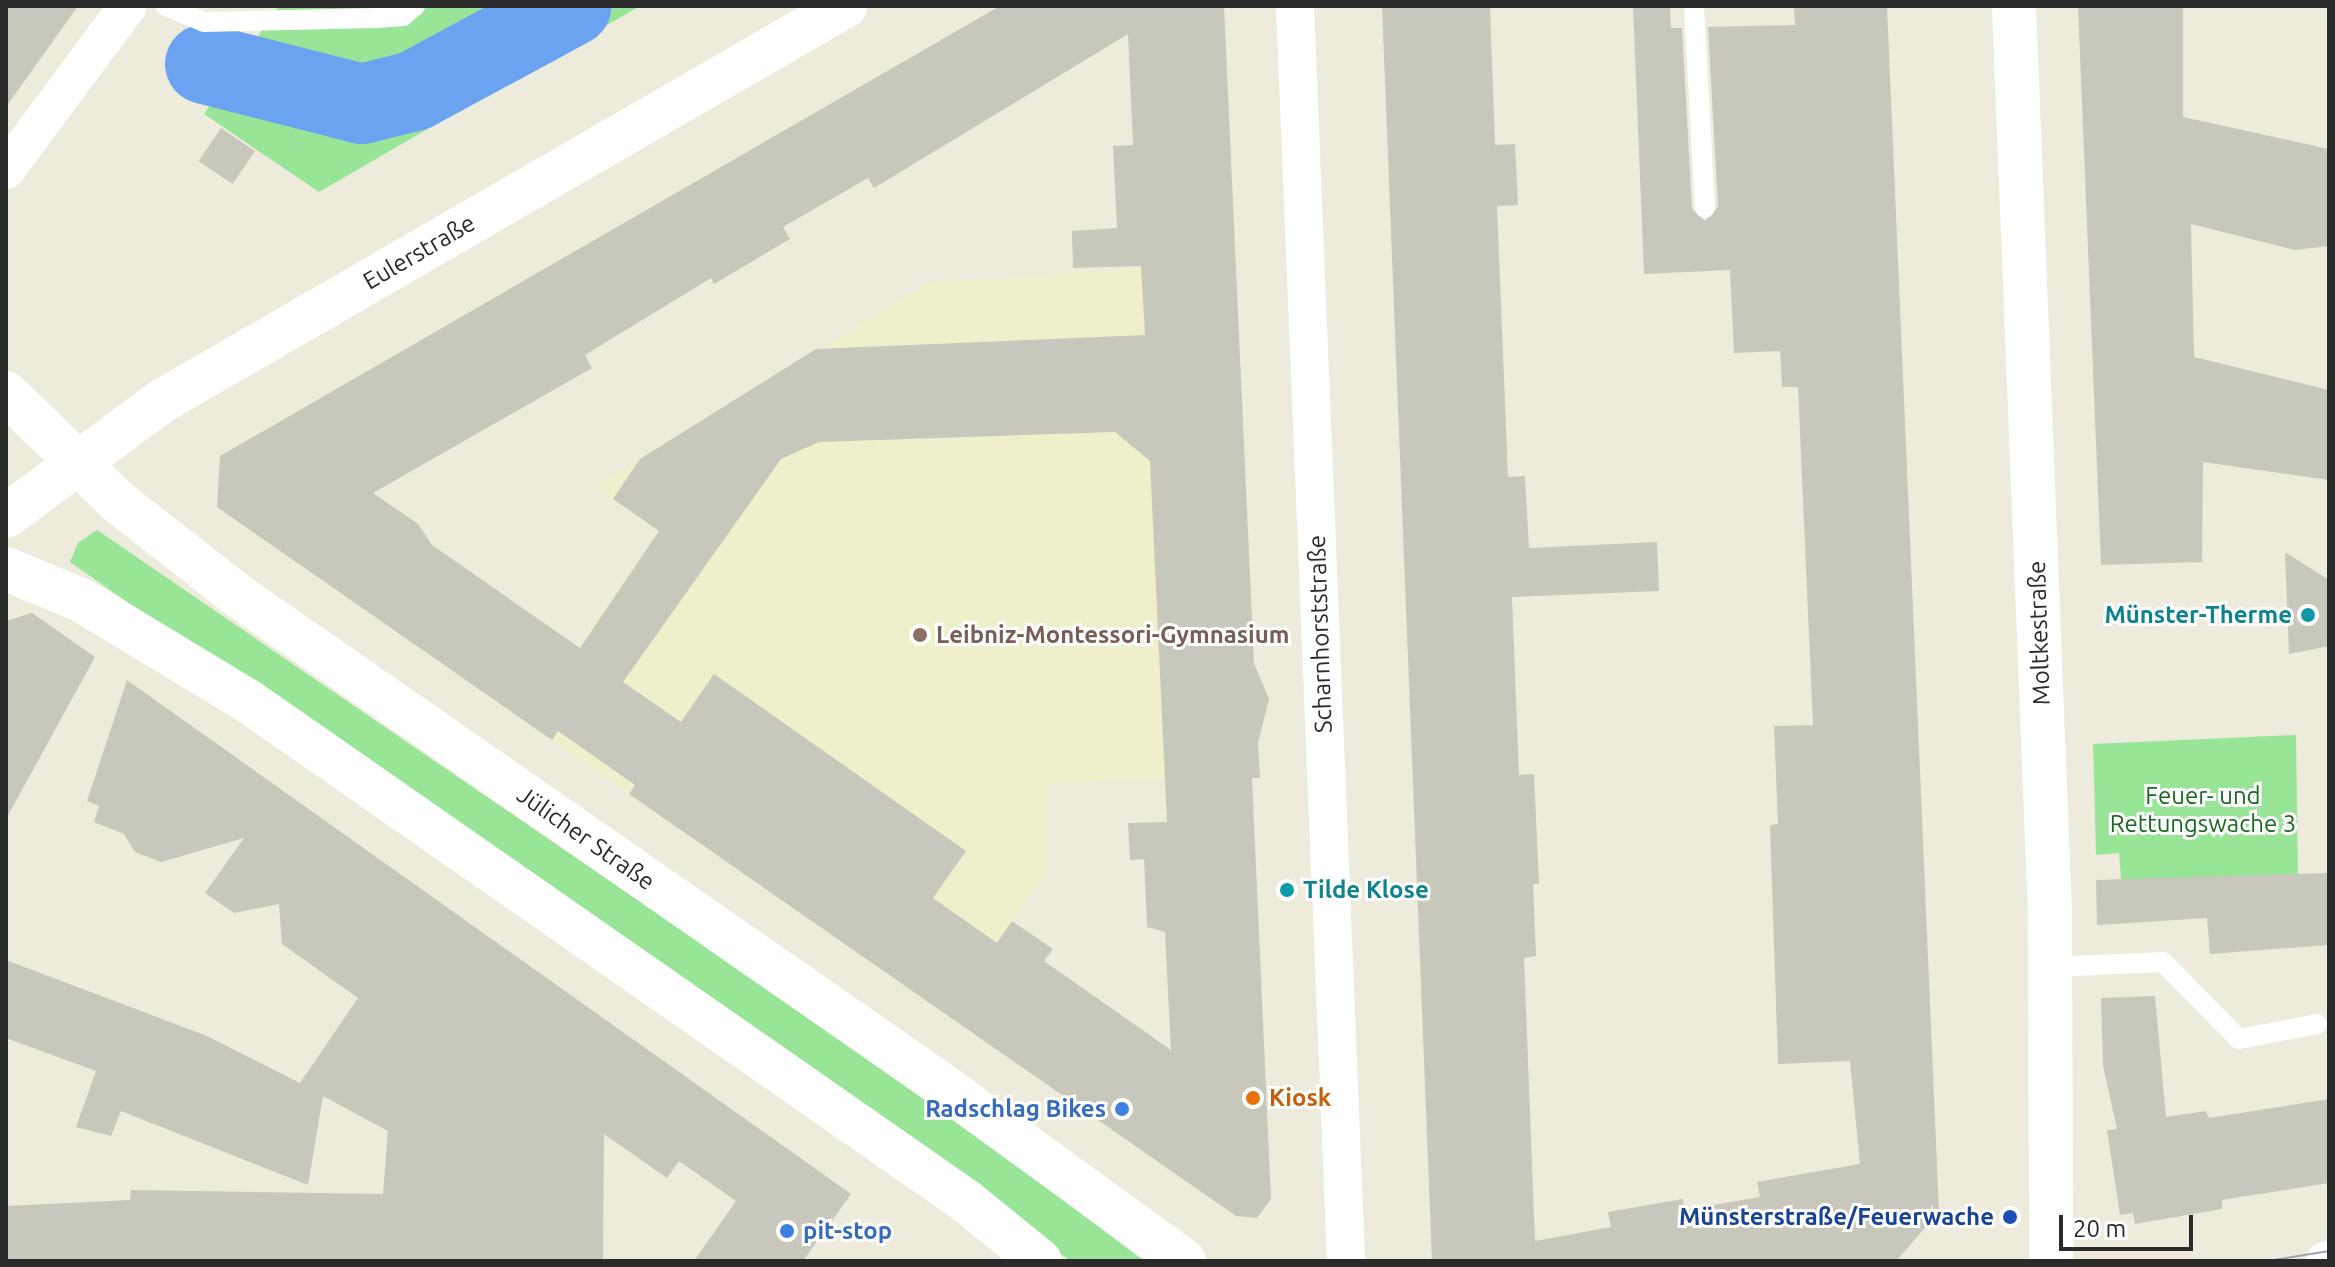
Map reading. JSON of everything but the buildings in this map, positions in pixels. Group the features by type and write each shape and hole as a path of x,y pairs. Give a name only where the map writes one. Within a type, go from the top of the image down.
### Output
{"main road":[{"name":"Eulerstraße","path":"6,516 74,460 162,401 845,6"},
{"name":"Moltkestraße","path":"2014,6 2050,967 2051,1261"},
{"name":"Jülicher Straße","path":"6,393 74,460 240,597 935,1080 1184,1261"},
{"path":"6,569 81,600 248,701 966,1201 1040,1261"}],"street":[{"path":"6,170 128,6"},
{"name":"Scharnhorststraße","path":"1295,6 1346,1261"}],"lane":[{"path":"166,6 204,22 403,16 415,6"},
{"path":"1694,6 1705,208"},
{"path":"2050,967 2163,962 2239,1039 2317,1024"}],"shaded area":[{"name":"Leibniz-Montessori-Gymnasium","path":"1234,261 1254,663 1269,699 1258,743 1260,778 1048,783 1044,875 947,1015 526,722 658,531 594,487 928,283"}],"green space":[{"path":"279,6 640,6 319,192 204,114"},
{"path":"97,530 934,1103 1144,1261 1071,1261 70,562 78,543"},
{"name":"Feuer- und Rettungswache 3","path":"2296,735 2298,875 2121,880 2119,853 2096,855 2093,744"}],"waterway":[{"path":"205,64 362,104 414,91 571,6"}],"tram line":[{"path":"2268,1261 2329,1251"}],"place":[{"name":"Münster-Therme","path":"2308,615"},
{"name":"Leibniz-Montessori-Gymnasium","path":"920,635"},
{"name":"Tilde Klose","path":"1287,890"},
{"name":"Kiosk","path":"1253,1098"},
{"name":"Radschlag Bikes","path":"1122,1109"},
{"name":"Münsterstraße/Feuerwache","path":"2010,1217"},
{"name":"pit-stop","path":"787,1231"}]}
